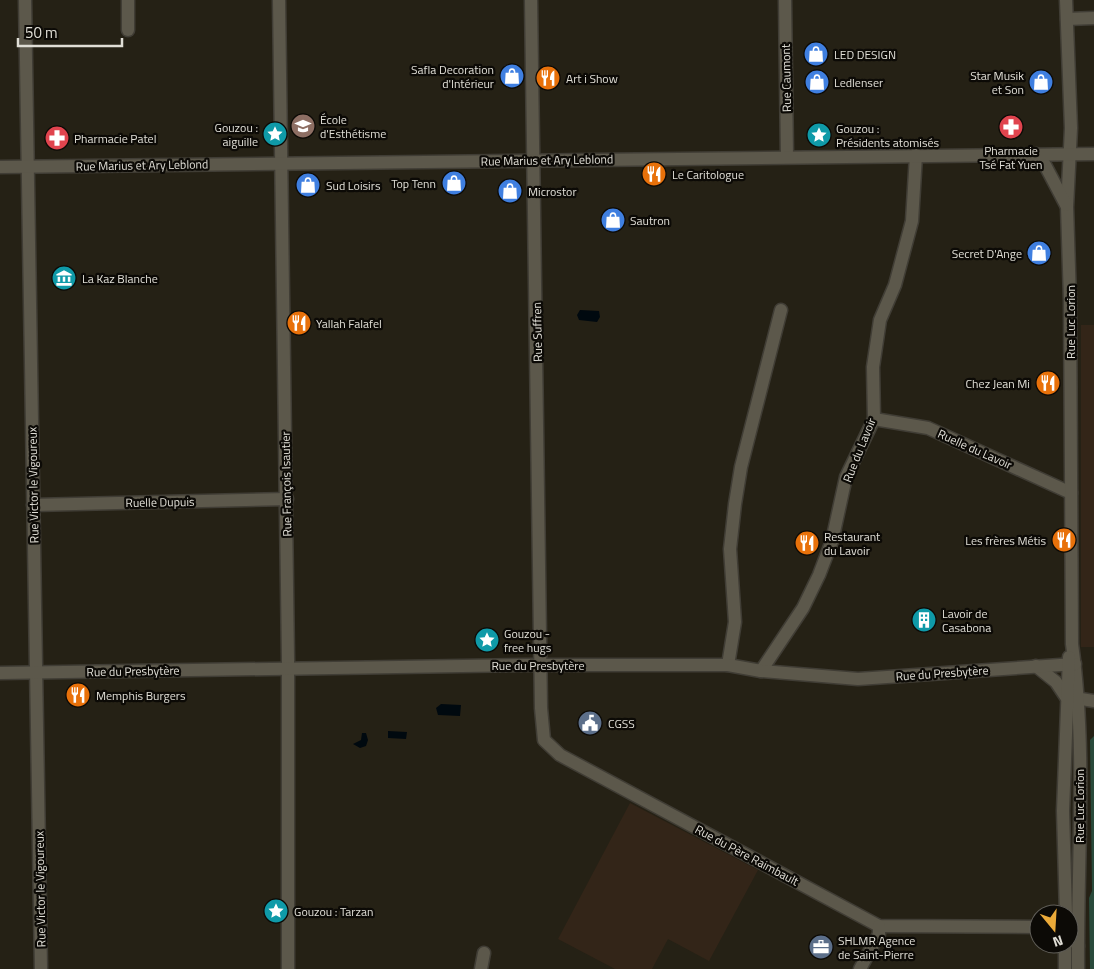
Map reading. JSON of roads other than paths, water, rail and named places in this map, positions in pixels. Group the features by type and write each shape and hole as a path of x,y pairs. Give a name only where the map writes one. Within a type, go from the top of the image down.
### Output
{"street":[{"name":"Rue Victor le Vigoureux","path":"25,0 41,969"},
{"path":"128,0 128,30"},
{"name":"Rue François Isautier","path":"279,0 288,668 288,969"},
{"name":"Rue Suffren","path":"531,0 542,665"},
{"name":"Rue Caumont","path":"785,0 787,157"},
{"name":"Rue Luc Lorion","path":"1066,0 1068,19 1070,154 1068,208 1071,665 1080,807 1074,904"},
{"path":"1068,19 1094,18"},
{"path":"1036,154 1055,181 1068,208"},
{"name":"Rue Marius et Ary Leblond","path":"0,167 1094,154"},
{"name":"Rue du Lavoir","path":"762,671 803,608 819,575 832,541 846,477 874,419 873,367 880,320 895,285 912,220 916,155"},
{"path":"728,665 735,622 730,549 735,504 741,466 781,310"},
{"name":"Ruelle du Lavoir","path":"874,419 928,428 1071,493"},
{"name":"Ruelle Dupuis","path":"33,505 286,499"},
{"name":"Rue du Presbytère","path":"0,673 542,665 728,665 762,671 858,679 1071,665"},
{"name":"Rue du Père Raimbault","path":"542,665 541,708 544,740 560,755 879,926 1029,927"},
{"path":"1036,666 1072,696 1094,701"},
{"name":"Rue Luc Lorion","path":"1066,904 1063,811 1072,696"},
{"path":"860,969 879,934 879,926"},
{"path":"481,969 484,953"},
{"name":"Rue Luc Lorion","path":"1065,969 1069,954"},
{"name":"Rue Luc Lorion","path":"1074,954 1078,969"}],"place":[{"name":"LED DESIGN","path":"816,54"},
{"name":"Safla Decoration d'Intérieur","path":"512,76"},
{"name":"Art i Show","path":"548,78"},
{"name":"Ledlenser","path":"817,82"},
{"name":"Star Musik et Son","path":"1041,82"},
{"name":"École d'Esthétisme","path":"303,126"},
{"name":"Pharmacie Tsé Fat Yuen","path":"1011,127"},
{"name":"Gouzou : aiguille","path":"275,134"},
{"name":"Gouzou : Présidents atomisés","path":"819,135"},
{"name":"Pharmacie Patel","path":"57,138"},
{"name":"Le Caritologue","path":"654,174"},
{"name":"Top Tenn","path":"454,183"},
{"name":"Sud Loisirs","path":"308,185"},
{"name":"Microstor","path":"510,191"},
{"name":"Sautron","path":"613,220"},
{"name":"Secret D'Ange","path":"1039,253"},
{"name":"La Kaz Blanche","path":"64,278"},
{"name":"Yallah Falafel","path":"299,323"},
{"name":"Chez Jean Mi","path":"1048,383"},
{"name":"Les frères Métis","path":"1064,540"},
{"name":"Restaurant du Lavoir","path":"807,543"},
{"name":"Lavoir de Casabona","path":"924,620"},
{"name":"Gouzou - free hugs","path":"487,640"},
{"name":"Memphis Burgers","path":"78,695"},
{"name":"CGSS","path":"590,723"},
{"name":"Gouzou : Tarzan","path":"276,911"},
{"name":"SHLMR Agence de Saint-Pierre","path":"821,947"}]}
